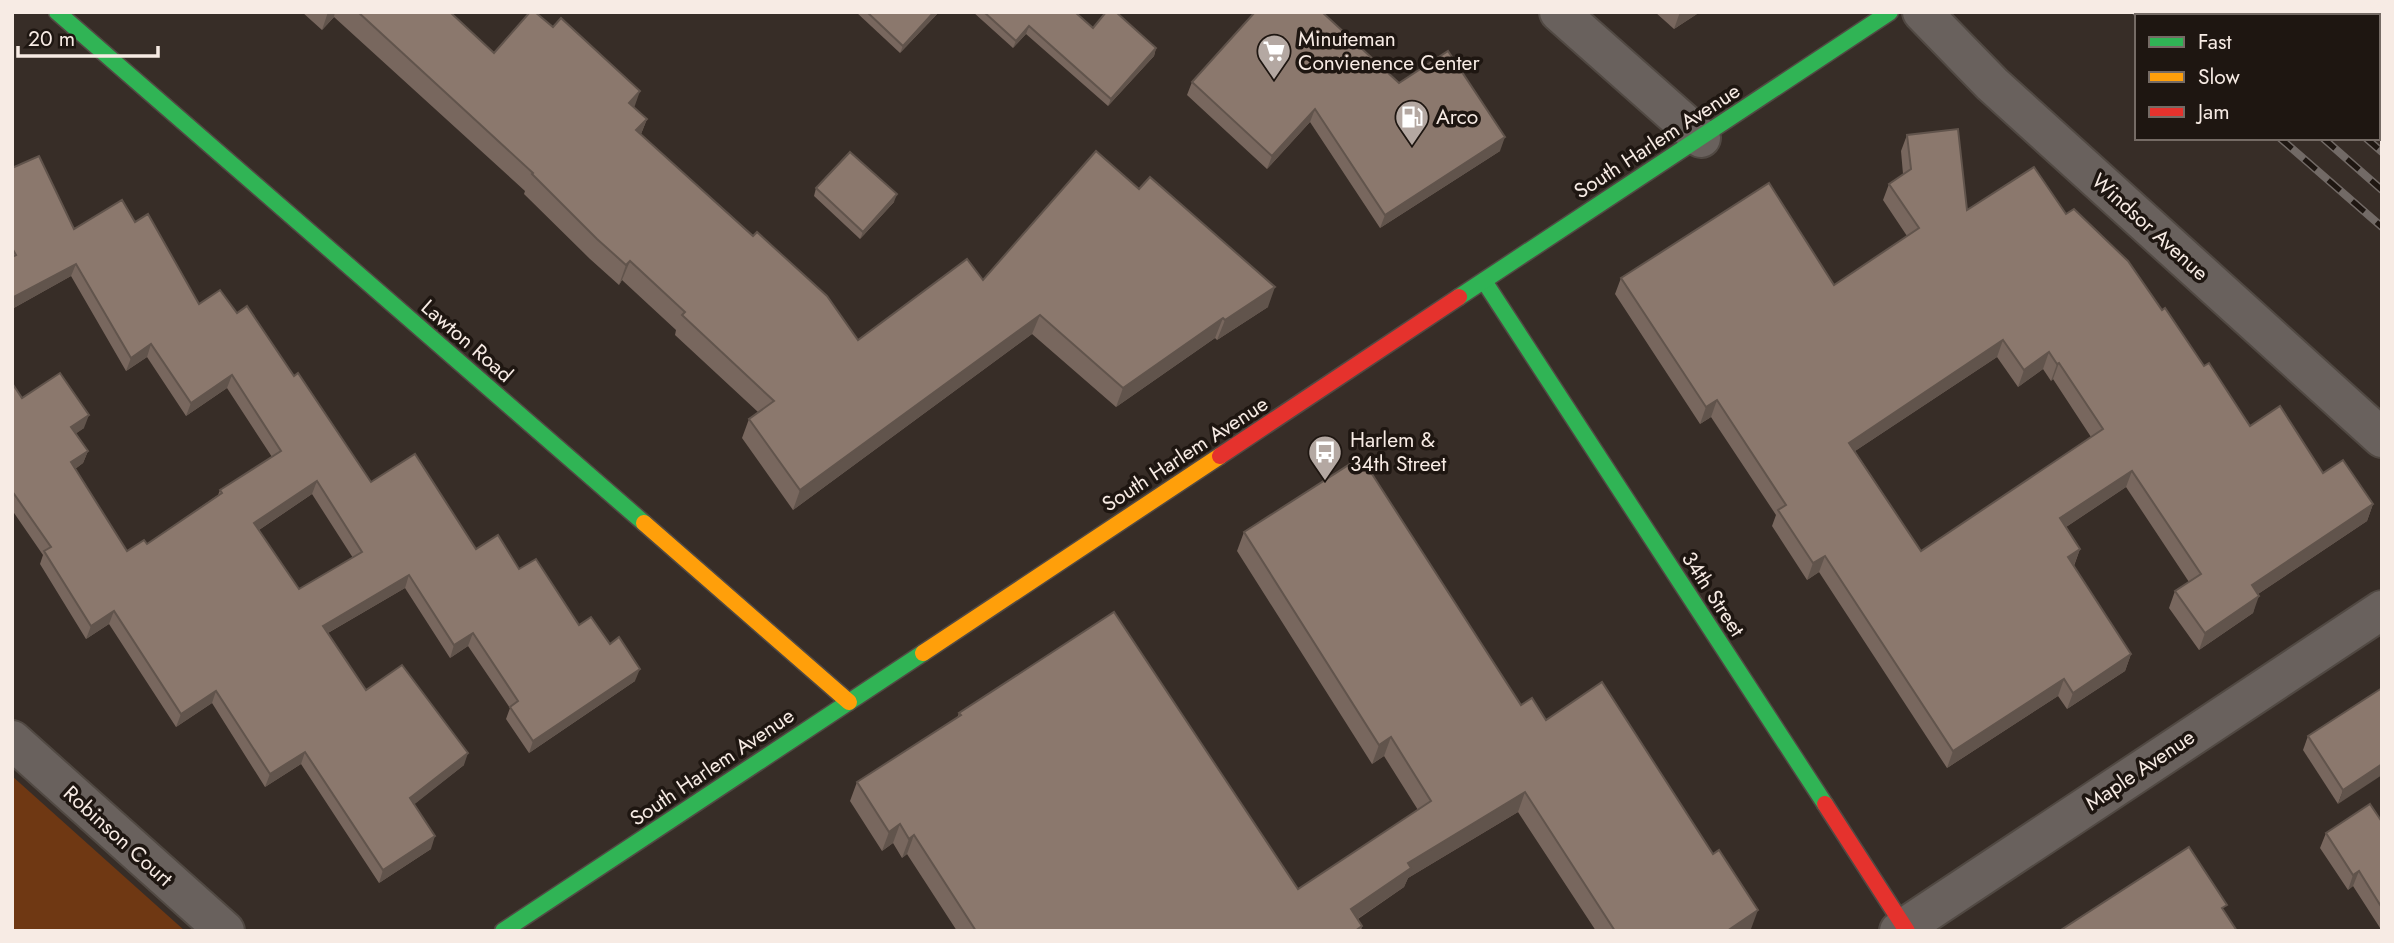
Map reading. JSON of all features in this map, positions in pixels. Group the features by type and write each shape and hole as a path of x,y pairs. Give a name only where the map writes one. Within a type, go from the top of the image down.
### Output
{"street":[{"name":"Lawton Road","path":"57,12 849,702"},
{"path":"1559,12 1701,138"},
{"name":"South Harlem Avenue","path":"503,931 1890,12"},
{"name":"Windsor Avenue","path":"1922,12 1992,84 2382,438"},
{"name":"34th Street","path":"1484,281 1903,929"},
{"name":"Maple Avenue","path":"1903,929 2382,610"},
{"name":"Robinson Court","path":"12,740 225,931"}],"shaded area":[{"path":"12,776 185,931 12,931"}],"building":[{"path":"358,12 450,12 494,53 530,12 535,12 553,27 561,18 640,91 629,103 647,119 636,130 753,236 757,232 827,296 858,340 967,259 983,280 1096,151 1139,189 1150,177 1275,287 1225,320 1223,318 1123,388 1040,315 800,490 749,419 774,401 682,315 685,312 630,261 626,265 597,239 533,173"},
{"path":"867,12 934,12 903,46"},
{"path":"984,12 1075,12 1093,28 1106,12 1116,12 1156,48 1111,99 1029,26 1016,41"},
{"path":"1255,12 1322,12 1399,83 1448,51 1505,137 1385,215 1315,109 1272,156 1192,82"},
{"path":"1958,129 1967,210 2034,167 2066,214 2074,209 2128,261 2162,310 2165,308 2204,366 2209,363 2250,426 2280,406 2323,473 2343,460 2373,504 2252,585 2259,596 2205,633 2175,591 2201,574 2132,471 2060,518 2080,549 2068,557 2131,654 2073,693 2064,679 1953,751 1825,556 1813,563 1778,510 1786,505 1717,400 1706,407 1621,278 1769,183 1834,285 1919,228 1889,184 1911,169 1907,135","holes":["2003,340 2024,370 2049,352 2103,429 1921,551 1849,443"]},
{"path":"850,152 897,194 863,232 816,188"},
{"path":"39,156 74,229 122,200 135,222 148,214 199,304 220,290 237,313 247,306 294,376 298,373 371,482 415,454 476,549 498,535 519,569 536,559 579,625 591,617 610,644 619,637 640,669 533,741 510,707 518,701 473,633 454,645 409,575 323,626 366,690 402,665 468,753 410,798 435,836 383,870 305,752 270,774 216,691 181,714 114,611 91,626 44,551 51,547 12,491 12,383 22,398 60,373 89,415 71,427 88,451 71,462 127,551 144,540 147,544 222,493 220,490 281,451 232,375 191,403 151,344 131,358 76,264 12,298 12,257 16,255 12,248 12,168","holes":["317,481 362,552 299,589 254,523"]},
{"path":"1361,457 1521,705 1532,698 1546,720 1602,682 1713,854 1719,850 1758,910 1727,931 1615,931 1525,792 1408,863 1411,868 1351,909 1362,926 1355,931 976,931 914,835 909,839 900,824 889,832 857,782 1114,612 1298,889 1431,801 1391,737 1379,745 1244,532"},
{"path":"2382,688 2382,764 2343,790 2308,736"},
{"path":"2370,804 2382,822 2382,908 2359,871 2353,875 2326,833"},
{"path":"2189,847 2227,905 2222,908 2237,931 2061,930"}],"railway":[{"path":"2282,140 2382,227"},
{"path":"2325,140 2382,190"},
{"path":"2368,140 2382,152"}],"traffic: fast":[{"path":"57,12 644,523"},
{"path":"1459,297 1890,12"},
{"path":"1484,281 1825,804"},
{"path":"503,931 923,653"}],"traffic: slow":[{"path":"923,653 1220,456"},
{"path":"644,523 849,702"}],"traffic: jam":[{"path":"1220,456 1459,297"},
{"path":"1825,804 1907,931"}],"place":[{"name":"Minuteman Convienence Center","path":"1274,81"},
{"name":"Arco","path":"1412,147"},
{"name":"Harlem & 34th Street","path":"1325,482"}]}
